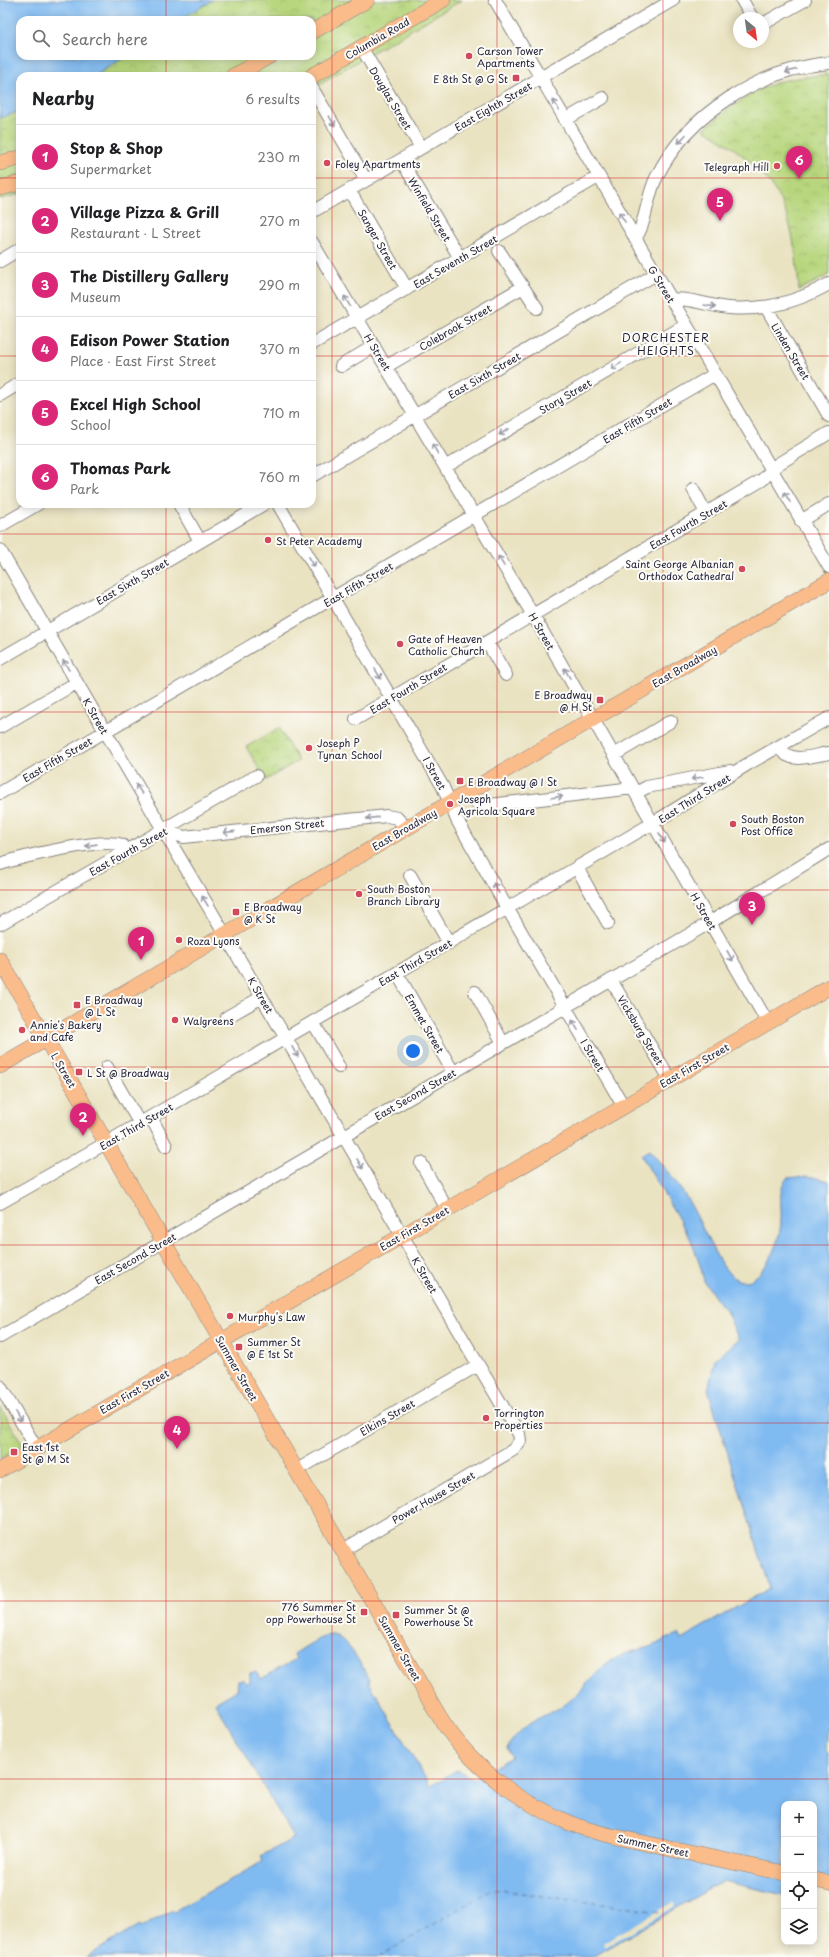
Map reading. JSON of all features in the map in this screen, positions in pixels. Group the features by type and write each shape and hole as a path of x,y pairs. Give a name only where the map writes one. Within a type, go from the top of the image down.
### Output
{"main road":[{"path":"316,30 367,0"},
{"name":"Columbia Road","path":"316,74 443,0"},
{"path":"240,72 263,60"},
{"path":"0,163 16,159"},
{"path":"0,188 16,184"},
{"name":"East Broadway","path":"0,1066 829,581"},
{"name":"L Street","path":"0,960 163,1242"},
{"name":"East First Street","path":"0,1470 829,987"},
{"name":"Summer Street","path":"163,1242 446,1726 483,1768 530,1803 561,1819 582,1827 603,1834 781,1872"},
{"path":"817,1881 829,1883"}],"street":[{"name":"G Street","path":"495,0 829,567"},
{"name":"East Eighth Street","path":"316,210 673,0"},
{"path":"742,0 749,12"},
{"path":"769,21 805,0"},
{"name":"Douglas Street","path":"361,47 421,148"},
{"path":"635,239 641,231 647,200 657,176 673,151 697,125 726,101 763,80 801,68 829,63"},
{"path":"316,95 366,180"},
{"path":"565,120 603,98"},
{"name":"Winfield Street","path":"401,160 460,258"},
{"name":"East Seventh Street","path":"316,342 598,177"},
{"name":"Sanger Street","path":"349,190 407,289"},
{"name":"H Street","path":"316,249 533,614 768,1023"},
{"path":"0,261 16,251"},
{"path":"499,251 537,308"},
{"name":"East Sixth Street","path":"316,474 656,274"},
{"name":"Colebrook Street","path":"387,366 523,287"},
{"path":"672,300 682,298 705,305 730,308 766,307 828,288"},
{"name":"Linden Street","path":"766,307 829,416"},
{"name":"Story Street","path":"445,467 686,325"},
{"path":"341,366 374,346"},
{"name":"East Fifth Street","path":"0,793 715,374"},
{"path":"0,394 16,385"},
{"name":"East Fourth Street","path":"356,719 762,480 781,461 829,433"},
{"path":"693,489 706,513"},
{"path":"801,521 829,504"},
{"path":"0,526 31,508"},
{"path":"181,508 200,541"},
{"name":"East Sixth Street","path":"0,659 257,508"},
{"name":"I Street","path":"280,508 443,787 459,822 507,909 624,1107"},
{"name":"K Street","path":"0,550 76,683 518,1431 520,1441"},
{"path":"487,642 506,675"},
{"path":"0,727 76,683"},
{"name":"East Third Street","path":"0,1203 140,1124 653,823 748,764 829,718"},
{"path":"614,755 671,721"},
{"path":"779,747 786,756 793,758 829,753"},
{"path":"468,793 476,803 490,806 634,790 724,774 748,764"},
{"name":"East Fourth Street","path":"0,924 164,831 256,776"},
{"name":"Emerson Street","path":"164,831 184,836 193,836 387,816 397,818 406,828"},
{"path":"0,864 49,852 109,843 122,845 127,851"},
{"name":"East Second Street","path":"0,1336 711,922 829,849"},
{"path":"576,868 608,923"},
{"path":"410,875 449,943"},
{"name":"Emmet Street","path":"397,973 453,1072"},
{"name":"Vicksburg Street","path":"611,980 670,1079"},
{"path":"475,992 503,1043"},
{"path":"228,1017 262,997"},
{"path":"313,1022 339,1067"},
{"path":"107,1067 140,1124"},
{"path":"151,1117 166,1146"},
{"path":"421,1163 447,1209"},
{"name":"Elkins Street","path":"296,1470 478,1365"},
{"path":"0,1386 37,1449"},
{"name":"Power House Street","path":"343,1550 512,1450 520,1441"}],"green space":[{"path":"213,0 462,0 316,86 316,72 101,72 120,60 316,60 316,16 186,16"},
{"path":"829,74 829,275 799,290 792,235 786,213 777,194 765,177 749,161 729,145 704,129 753,93 775,83 802,77"},
{"path":"16,112 16,195 0,199 0,118"},
{"path":"279,728 298,761 266,780 246,747"},
{"path":"0,1406 23,1445 0,1459"}],"water":[{"path":"0,0 213,0 186,16 16,16 16,60 120,60 101,72 16,72 16,112 0,118"},
{"path":"649,1150 667,1171 693,1209 712,1247 724,1266 736,1279 742,1281 748,1281 758,1275 766,1265 774,1250 780,1228 781,1193 787,1178 808,1176 829,1181 829,1707 826,1750 829,1755 829,1881 817,1888 817,1801 781,1801 781,1894 723,1881 593,1957 86,1957 140,1925 142,1927 173,1910 174,1911 255,1866 263,1860 261,1856 294,1838 215,1703 237,1690 238,1680 244,1679 247,1683 250,1682 250,1673 256,1672 261,1679 296,1659 294,1654 312,1643 326,1636 336,1636 348,1645 359,1660 370,1680 369,1682 430,1786 457,1770 474,1779 512,1757 507,1748 523,1729 535,1720 568,1702 612,1660 658,1644 668,1637 679,1634 681,1639 770,1588 708,1390 715,1359 739,1340 725,1308 721,1306 704,1281 691,1240 641,1155"}],"pier":[{"path":"674,1902 676,1906 605,1947 603,1943"}],"ferry route":[{"path":"378,1957 492,1889 660,1912"}],"place":[{"name":"Carson Tower Apartments","path":"469,56"},
{"name":"E 8th St @ G St","path":"516,78"},
{"name":"Foley Apartments","path":"327,163"},
{"name":"Telegraph Hill","path":"777,166"},
{"name":"Thomas Park","path":"799,179"},
{"name":"Excel High School","path":"720,221"},
{"name":"St Peter Academy","path":"268,540"},
{"name":"Saint George Albanian Orthodox Cathedral","path":"742,569"},
{"name":"Gate of Heaven Catholic Church","path":"400,644"},
{"name":"E Broadway @ H St","path":"600,700"},
{"name":"Joseph P Tynan School","path":"309,748"},
{"name":"E Broadway @ I St","path":"460,781"},
{"name":"Joseph Agricola Square","path":"450,804"},
{"name":"South Boston Post Office","path":"733,824"},
{"name":"South Boston Branch Library","path":"359,894"},
{"name":"E Broadway @ K St","path":"236,912"},
{"name":"The Distillery Gallery","path":"752,925"},
{"name":"Roza Lyons","path":"179,940"},
{"name":"Stop & Shop","path":"141,960"},
{"name":"E Broadway @ L St","path":"77,1005"},
{"name":"Walgreens","path":"175,1020"},
{"name":"Annie's Bakery and Cafe","path":"22,1030"},
{"name":"L St @ Broadway","path":"79,1072"},
{"name":"Village Pizza & Grill","path":"83,1136"},
{"name":"Murphy's Law","path":"230,1316"},
{"name":"Summer St @ E 1st St","path":"239,1347"},
{"name":"Torrington Properties","path":"486,1418"},
{"name":"Edison Power Station","path":"177,1449"},
{"name":"East 1st St @ M St","path":"14,1452"},
{"name":"776 Summer St opp Powerhouse St","path":"364,1612"},
{"name":"Summer St @ Powerhouse St","path":"396,1615"}],"district":[{"name":"DORCHESTER HEIGHTS","path":"666,343"}]}
